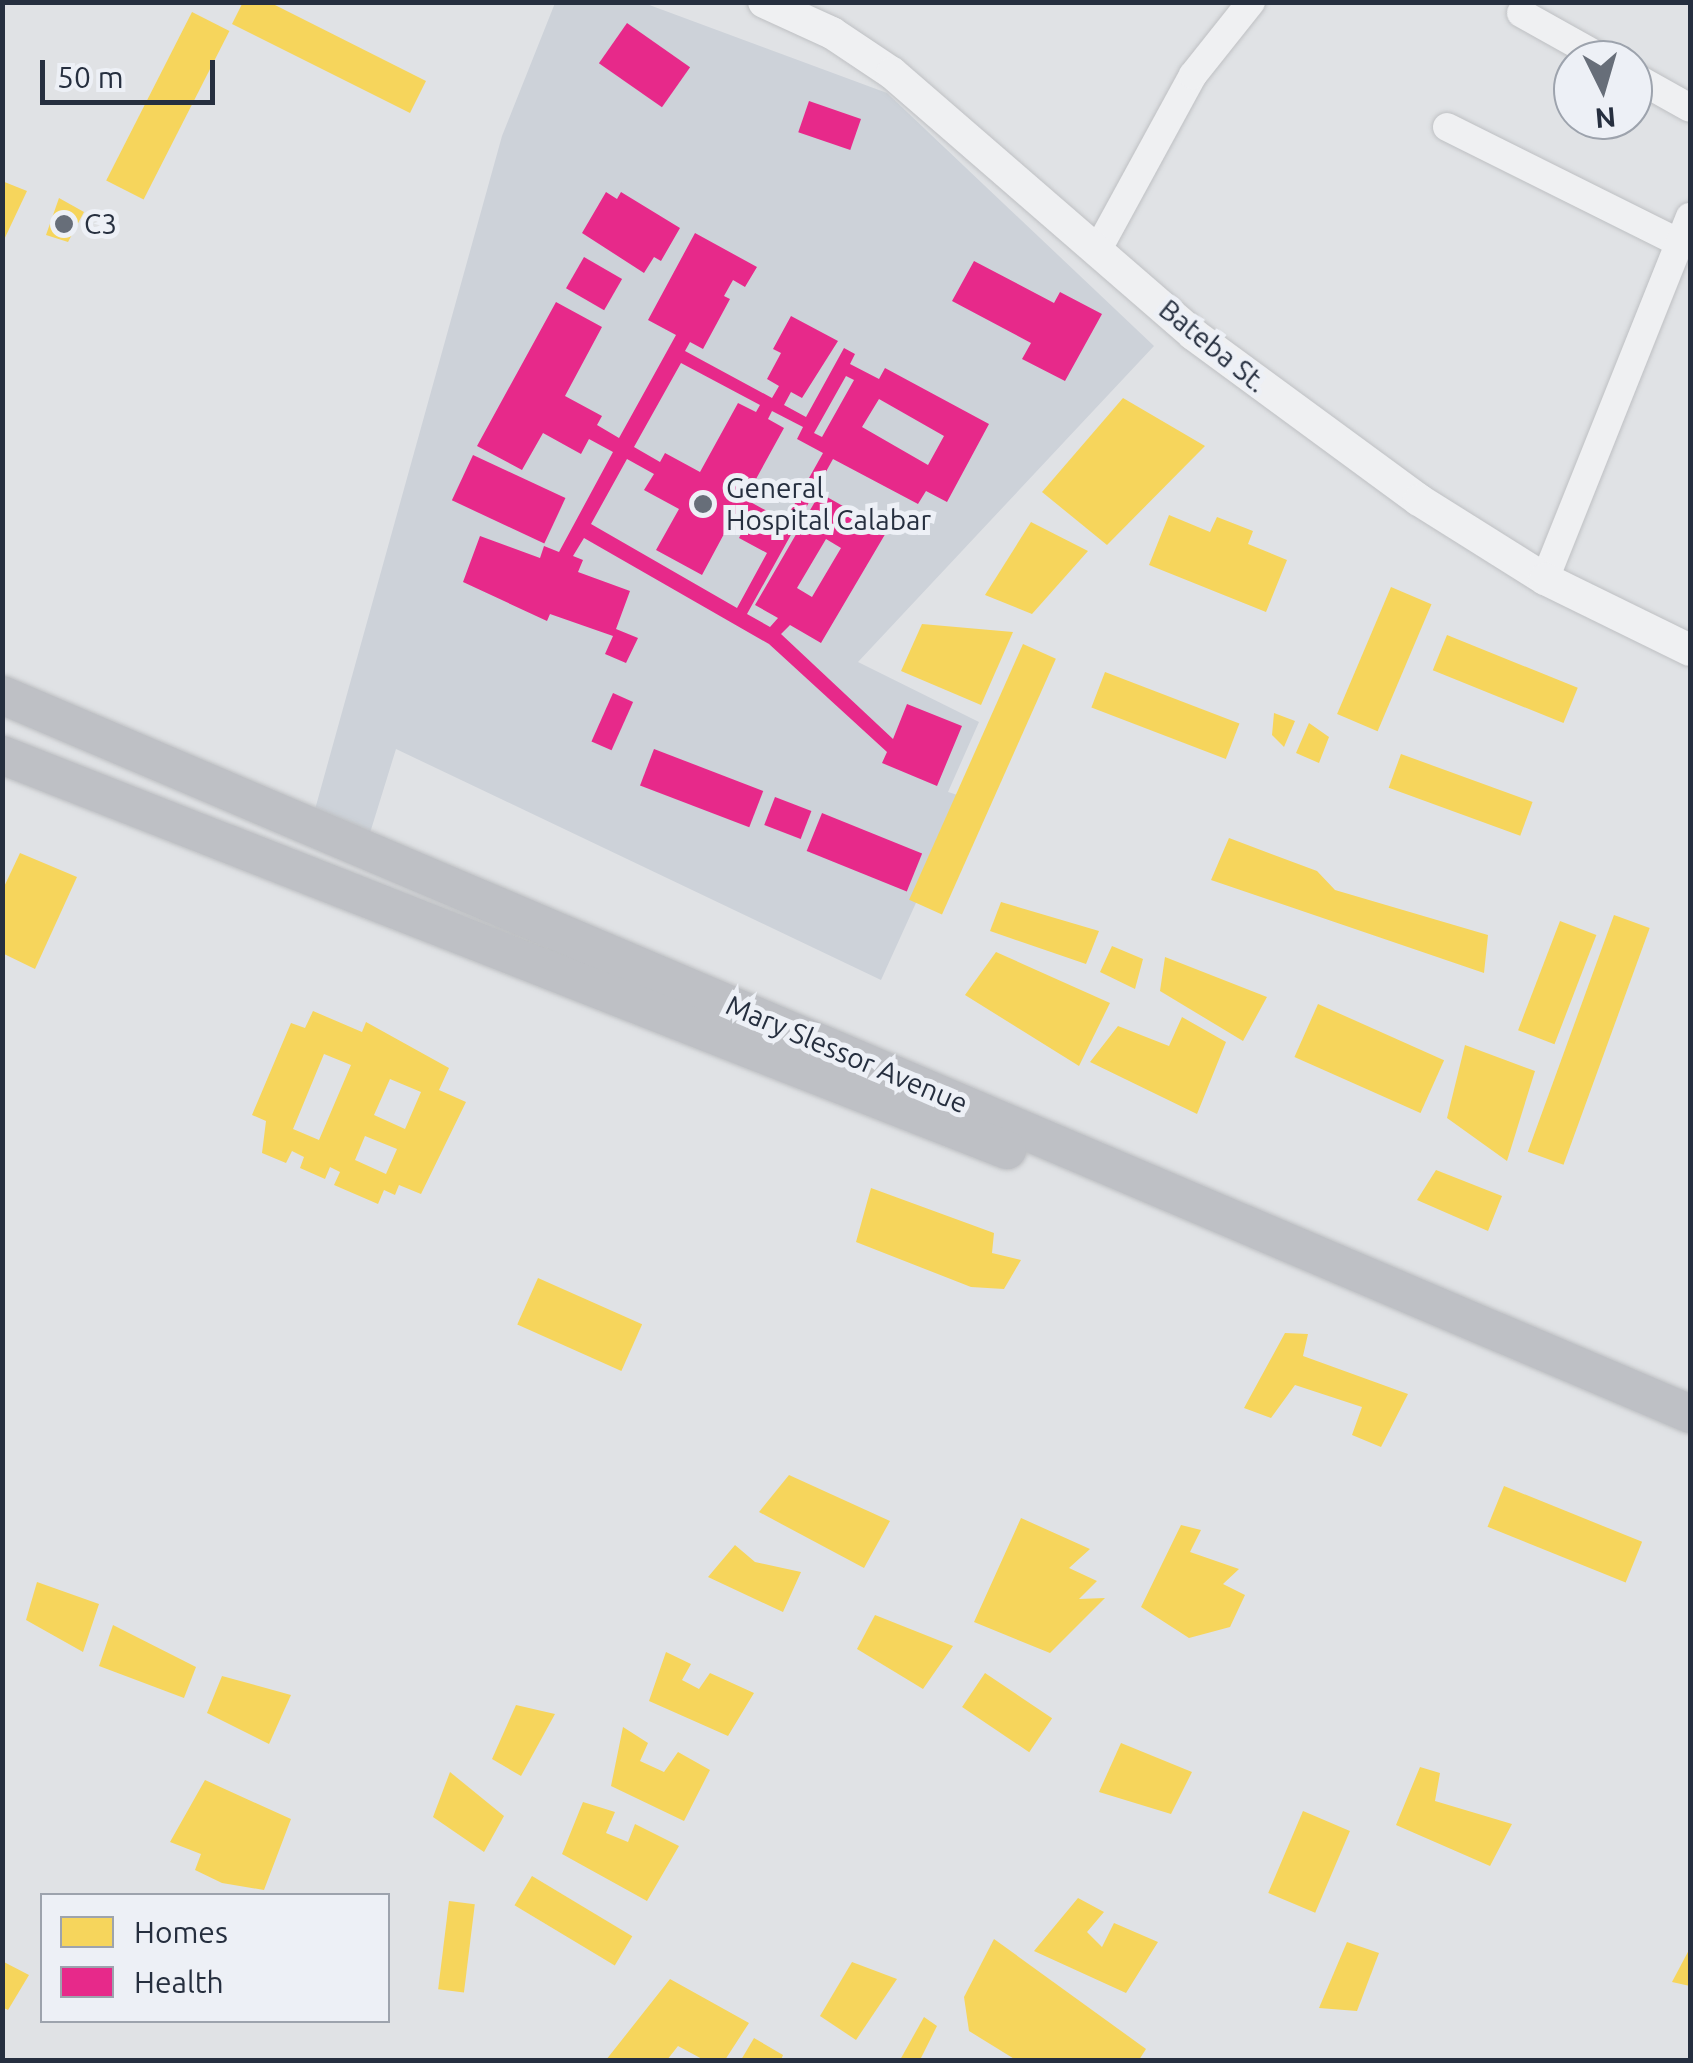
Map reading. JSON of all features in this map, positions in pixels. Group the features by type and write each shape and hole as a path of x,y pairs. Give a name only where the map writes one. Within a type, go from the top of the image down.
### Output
{"main road":[{"name":"Mary Slessor Avenue","path":"2,695 1690,1414"},
{"name":"Mary Slessor Avenue","path":"2,755 1110,1191 1690,1441"}],"street":[{"name":"Bateba St.","path":"764,2 832,33 892,73 1241,372 1419,500 1545,580 1690,650"},
{"path":"1097,251 1192,75 1251,2"},
{"path":"1521,13 1569,40"},
{"path":"1653,87 1690,108"},
{"path":"1448,126 1685,230 1545,580"}],"shaded area":[{"name":"General Hospital Calabar","path":"555,3 644,3 887,93 1154,346 858,662 979,722 948,792 964,797 881,980 396,749 370,833 314,813 502,136"}],"building: Homes":[{"path":"243,2 269,2 426,81 410,113 232,24"},
{"path":"192,12 229,31 144,199 106,180"},
{"path":"2,181 27,191 2,244"},
{"name":"C3","path":"59,198 84,212 68,242 46,235"},
{"path":"1123,398 1205,446 1107,545 1042,492"},
{"path":"1169,515 1210,532 1217,517 1253,531 1248,544 1287,560 1266,612 1149,565"},
{"path":"1031,522 1088,551 1032,614 985,595"},
{"path":"1391,587 1432,604 1378,731 1337,714"},
{"path":"922,624 1013,632 981,705 901,671"},
{"path":"1447,635 1578,688 1563,723 1433,670"},
{"path":"1023,644 1056,659 942,914 909,900"},
{"path":"1105,672 1239,724 1226,759 1091,707"},
{"path":"1274,713 1295,721 1284,747 1272,735"},
{"path":"1309,723 1329,737 1319,763 1296,753"},
{"path":"1401,754 1533,802 1520,836 1389,788"},
{"path":"1229,838 1317,871 1335,890 1488,935 1484,973 1211,880"},
{"path":"20,853 77,877 35,969 2,953 2,891"},
{"path":"1001,902 1099,931 1086,964 990,931"},
{"path":"1614,915 1650,928 1564,1165 1528,1152"},
{"path":"1560,921 1596,935 1554,1044 1518,1030"},
{"path":"1112,946 1143,959 1135,989 1100,972"},
{"path":"996,952 1110,1003 1079,1066 965,995"},
{"path":"1165,957 1267,997 1243,1041 1160,991"},
{"path":"1318,1004 1444,1060 1420,1113 1294,1057"},
{"path":"313,1011 362,1032 366,1022 449,1068 439,1090 466,1102 421,1194 399,1185 395,1195 384,1190 378,1204 334,1185 340,1172 330,1167 325,1179 300,1168 304,1157 292,1151 286,1163 262,1153 266,1121 252,1115 291,1023 305,1028","holes":["324,1054 351,1065 319,1140 293,1129","390,1079 421,1092 405,1129 374,1115","365,1136 397,1149 386,1174 355,1160"]},
{"path":"1182,1017 1226,1042 1197,1114 1090,1062 1118,1026 1169,1046"},
{"path":"1465,1045 1535,1071 1507,1161 1447,1118"},
{"path":"1436,1170 1502,1196 1488,1231 1417,1200"},
{"path":"871,1188 994,1233 992,1253 1021,1260 1004,1289 971,1287 856,1242"},
{"path":"538,1278 642,1324 621,1371 517,1325"},
{"path":"1285,1333 1308,1334 1303,1356 1408,1394 1381,1447 1352,1435 1362,1407 1295,1385 1271,1418 1244,1408"},
{"path":"789,1475 890,1521 864,1568 759,1512"},
{"path":"1504,1486 1642,1542 1626,1583 1488,1527"},
{"path":"1021,1518 1090,1549 1069,1568 1097,1581 1079,1599 1105,1598 1050,1653 974,1622"},
{"path":"1181,1525 1201,1530 1190,1552 1239,1569 1223,1584 1245,1595 1230,1627 1189,1638 1141,1607"},
{"path":"735,1545 755,1562 801,1572 783,1612 708,1577"},
{"path":"37,1582 99,1604 83,1652 26,1620"},
{"path":"875,1615 953,1646 923,1689 857,1649"},
{"path":"113,1625 196,1667 184,1698 99,1666"},
{"path":"666,1652 691,1664 682,1680 699,1689 710,1673 754,1693 728,1736 649,1701"},
{"path":"985,1673 1052,1718 1029,1752 962,1707"},
{"path":"222,1676 291,1695 269,1744 207,1713"},
{"path":"516,1705 555,1714 521,1776 492,1759"},
{"path":"623,1727 648,1743 640,1761 664,1772 678,1752 710,1770 684,1821 611,1786"},
{"path":"1121,1743 1192,1772 1171,1814 1099,1792"},
{"path":"1420,1767 1440,1773 1435,1801 1512,1824 1490,1866 1396,1825"},
{"path":"450,1772 504,1816 484,1852 433,1817"},
{"path":"205,1780 291,1819 264,1890 222,1883 195,1870 201,1854 170,1842"},
{"path":"583,1802 615,1812 606,1833 628,1842 635,1824 679,1846 647,1901 562,1854"},
{"path":"1303,1811 1350,1831 1315,1913 1268,1893"},
{"path":"532,1876 632,1936 615,1965 514,1905"},
{"path":"1078,1898 1104,1912 1087,1932 1102,1947 1114,1923 1158,1942 1126,1993 1034,1951"},
{"path":"449,1901 475,1904 464,1993 438,1989"},
{"path":"994,1939 1146,2049 1139,2060 1016,2060 969,2031 964,1997"},
{"path":"1347,1942 1379,1953 1357,2011 1319,2008"},
{"path":"1690,1948 1690,1986 1672,1982"},
{"path":"2,1961 29,1975 8,2010 2,2007"},
{"path":"852,1962 897,1979 856,2040 820,2016"},
{"path":"670,1979 749,2023 725,2060 704,2060 678,2046 667,2060 606,2060"},
{"path":"924,2017 937,2026 920,2060 900,2060"},
{"path":"754,2038 783,2055 781,2060 741,2060"}],"building: Health":[{"path":"627,23 690,67 662,107 599,63"},
{"path":"809,101 861,119 850,150 798,132"},
{"path":"606,192 617,199 621,192 680,228 661,261 654,257 644,273 582,233"},
{"path":"695,233 757,267 745,287 733,280 724,296 730,299 703,349 690,342 685,351 772,398 779,386 767,379 781,353 773,349 791,316 838,341 802,398 791,392 784,405 806,417 844,348 855,354 850,364 879,379 885,368 989,424 947,502 926,491 918,504 833,459 747,614 770,627 778,618 755,605 820,493 887,531 821,643 790,625 781,634 893,739 907,704 962,726 937,786 882,763 887,752 769,644 584,538 573,556 583,560 578,572 630,591 616,629 638,638 626,663 605,654 613,636 550,614 547,621 463,582 480,536 540,558 544,546 559,552 613,452 589,439 581,454 543,433 522,470 477,446 556,302 602,327 565,396 602,416 597,425 619,438 676,335 648,320","holes":["681,363 760,405 756,412 738,403 700,472 665,453 660,462 634,447","846,376 854,380 822,437 814,433","879,399 944,436 928,465 862,427","772,411 803,427 797,439 823,453 785,521 745,499 784,428 768,419","627,459 654,474 644,490 679,509 656,550 702,575 732,519 745,526 739,538 767,553 737,608 591,524","826,539 841,548 812,597 797,588"]},
{"path":"584,257 622,279 604,310 566,288"},
{"path":"974,261 1054,303 1060,292 1102,314 1065,381 1022,359 1031,343 952,301"},
{"path":"473,455 565,498 544,543 452,500"},
{"path":"613,693 633,702 612,750 591,741"},
{"path":"654,749 763,791 749,827 640,785"},
{"path":"775,797 811,811 801,839 764,825"},
{"path":"822,813 922,853 907,891 807,851"}],"place":[{"name":"C3","path":"64,224"},
{"name":"General Hospital Calabar","path":"703,504"}]}
